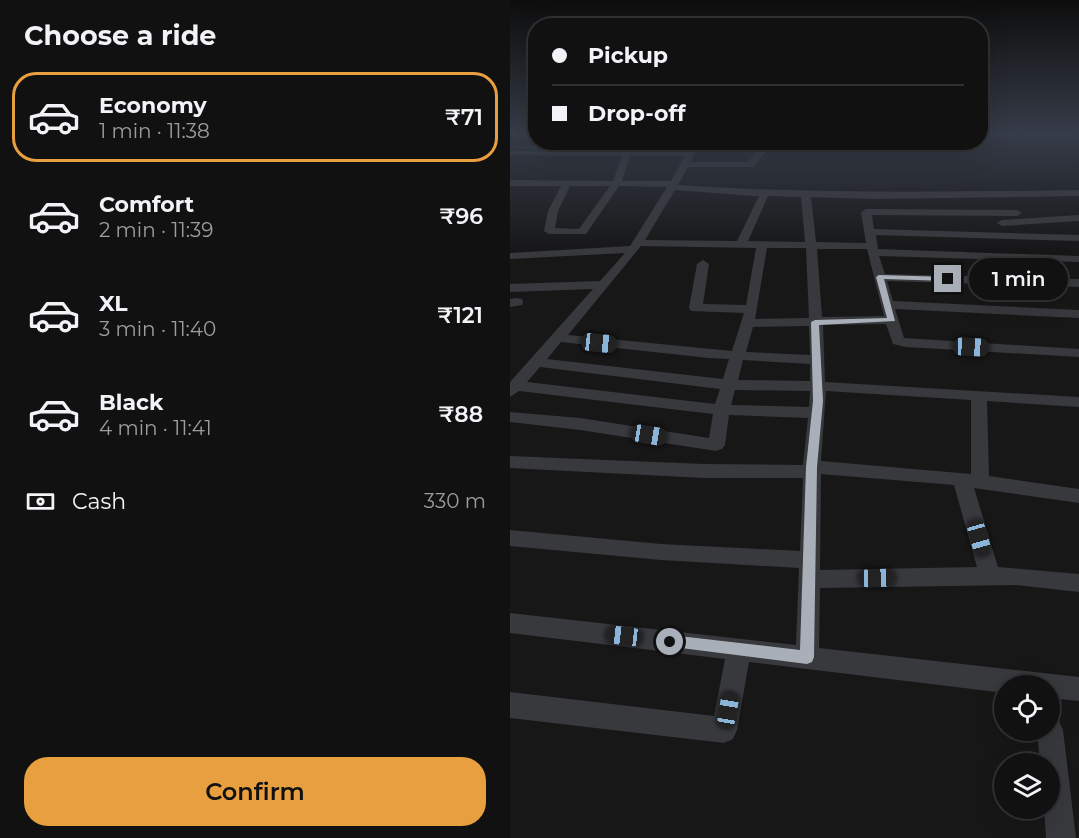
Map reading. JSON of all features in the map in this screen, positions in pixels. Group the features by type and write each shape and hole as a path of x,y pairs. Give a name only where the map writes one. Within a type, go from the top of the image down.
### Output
{"street":[{"path":"567,183 553,211 549,231 582,232 616,184 620,173"},
{"path":"513,389 539,362 636,246 680,173"},
{"path":"510,194 513,183 736,187 765,193 806,194 1079,193"},
{"path":"741,244 765,193"},
{"path":"806,194 815,289 817,386 812,469 807,657"},
{"path":"863,195 872,249 898,341 1079,353"},
{"path":"866,212 1017,213"},
{"path":"994,224 1079,218"},
{"path":"869,232 1079,238"},
{"path":"510,256 636,246 741,244 1079,259"},
{"path":"510,417 580,424 716,445 722,410 750,316 762,245"},
{"path":"703,264 696,308 815,322 892,320"},
{"path":"879,277 1079,283"},
{"path":"510,288 604,285"},
{"path":"888,305 1079,314"},
{"path":"559,338 737,356 816,360"},
{"path":"539,362 729,385 817,386 1079,402"},
{"path":"513,389 722,410 817,413"},
{"path":"979,396 971,480 990,577"},
{"path":"510,462 704,471 812,469 971,480 1079,496"},
{"path":"510,538 661,552 810,570 1016,576 1079,583"},
{"path":"510,623 994,679"},
{"path":"510,705 724,730 739,650"},
{"path":"1060,687 1079,689"},
{"path":"1051,741 1061,838"}],"route":[{"path":"670,642 807,657 812,467 818,401 815,322 892,320 879,277 948,279"}]}
